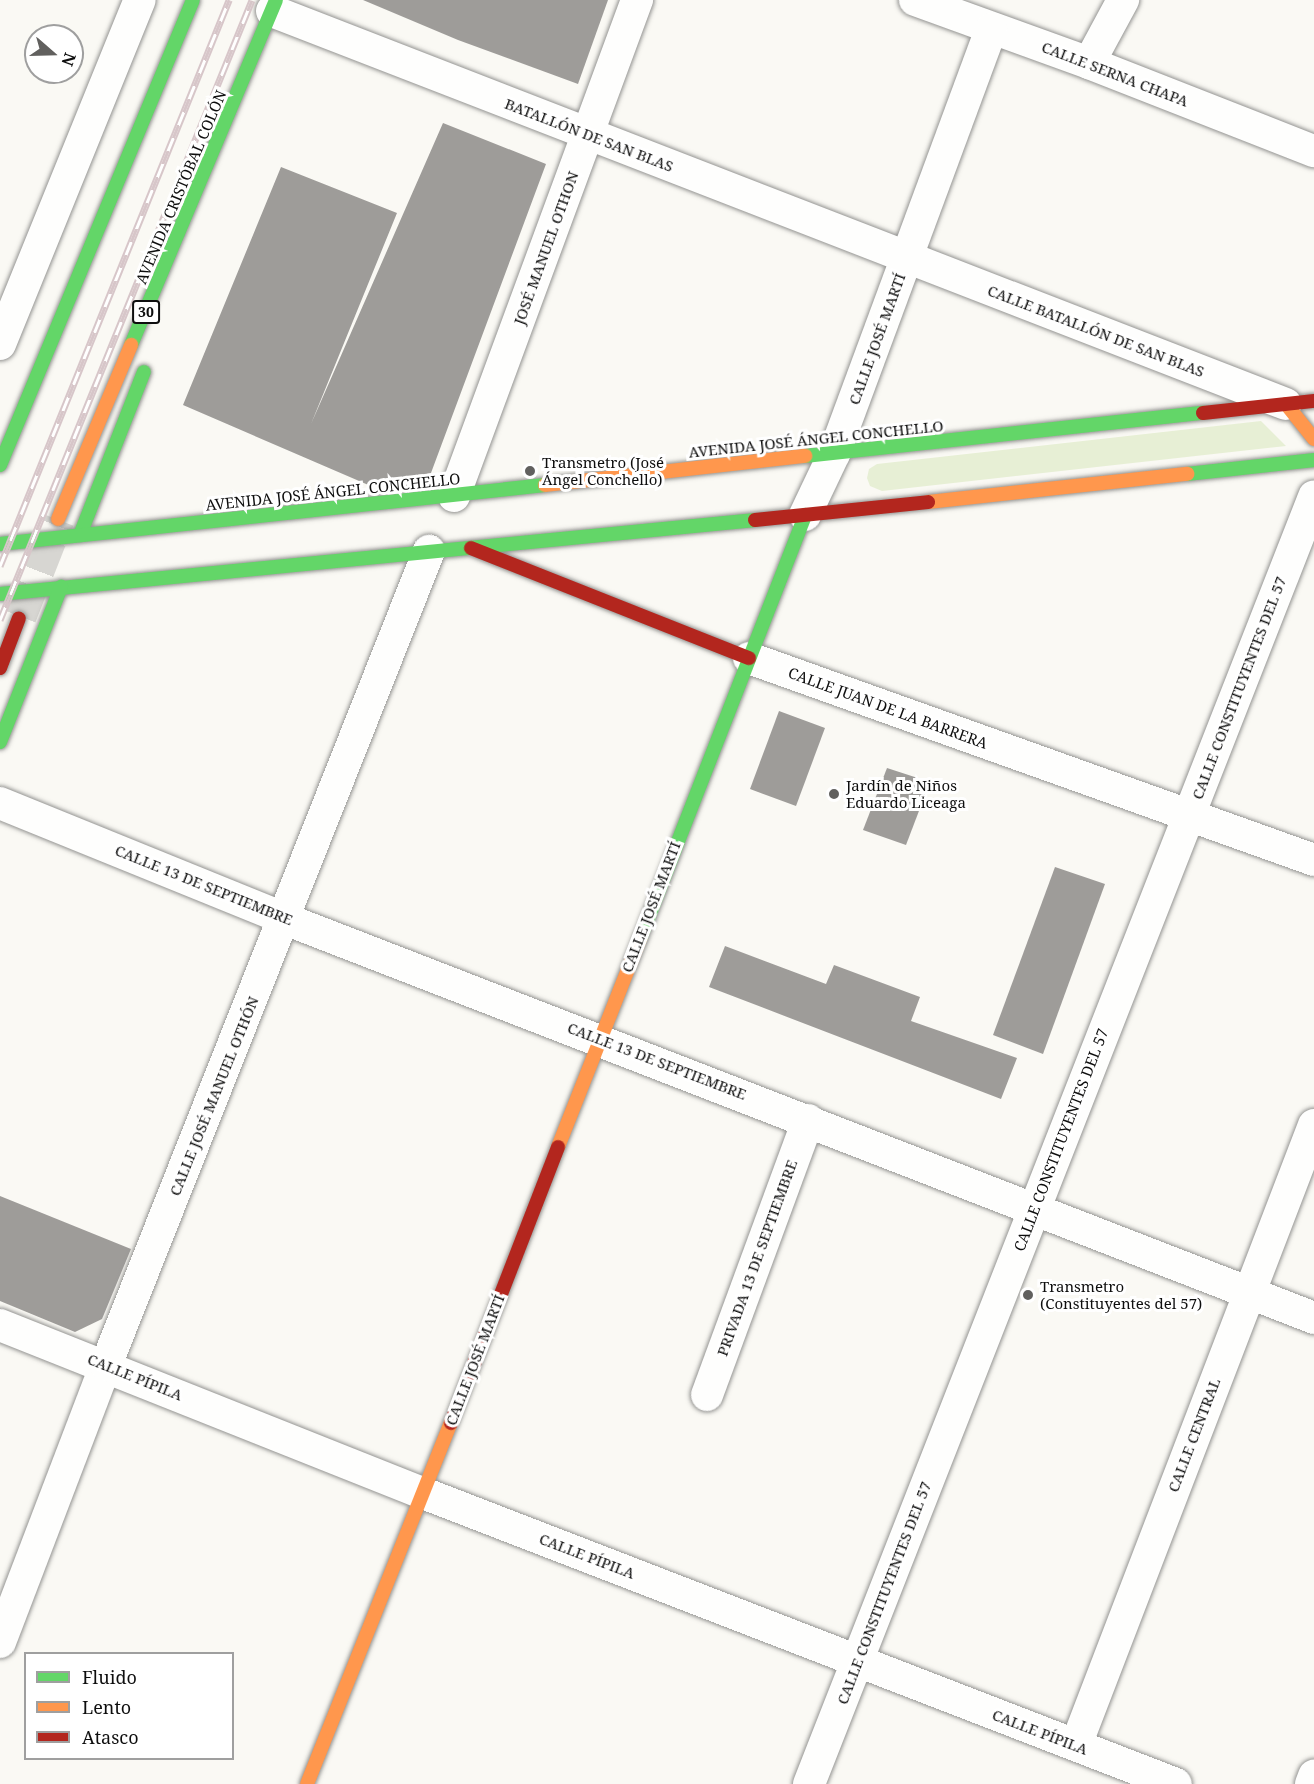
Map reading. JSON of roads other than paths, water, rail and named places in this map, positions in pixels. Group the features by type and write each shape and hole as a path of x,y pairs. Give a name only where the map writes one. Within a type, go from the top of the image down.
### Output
{"main road":[{"path":"0,465 193,0"},
{"path":"266,61 272,10"},
{"name":"AVENIDA CRISTÓBAL COLÓN","path":"58,519 272,10"},
{"path":"80,535 150,358"},
{"path":"1300,403 1314,439"},
{"name":"AVENIDA JOSÉ ÁNGEL CONCHELLO","path":"0,544 1300,403"},
{"path":"0,594 805,514 1314,460"},
{"name":"CALLE JOSÉ MARTÍ","path":"307,1784 805,514"},
{"name":"CALLE JUAN DE LA BARRERA","path":"466,546 749,658"},
{"path":"0,742 61,587"},
{"path":"0,668 19,618"}],"street":[{"path":"0,344 140,0"},
{"name":"JOSÉ MANUEL OTHON","path":"454,496 638,0"},
{"name":"CALLE SERNA CHAPA","path":"915,0 1089,63 1314,151"},
{"path":"1089,63 1123,0"},
{"name":"BATALLÓN DE SAN BLAS","path":"272,10 907,258"},
{"name":"CALLE JOSÉ MARTÍ","path":"805,514 834,454 991,29"},
{"name":"CALLE BATALLÓN DE SAN BLAS","path":"907,258 1300,403"},
{"name":"CALLE CONSTITUYENTES DEL 57","path":"809,1784 1314,496"},
{"name":"CALLE JOSÉ MANUEL OTHÓN","path":"0,1642 106,1365 429,550"},
{"name":"CALLE JUAN DE LA BARRERA","path":"749,658 1314,861"},
{"name":"CALLE 13 DE SEPTIEMBRE","path":"0,803 285,918 1314,1318"},
{"name":"PRIVADA 13 DE SEPTIEMBRE","path":"707,1395 808,1120"},
{"name":"CALLE CENTRAL","path":"1076,1745 1314,1125"},
{"name":"CALLE PÍPILA","path":"0,1325 106,1365 423,1493 1176,1784"},
{"path":"1311,1784 1314,1776"}],"tunnel":[{"path":"20,616 58,519"}],"railway":[{"path":"0,566 229,0"},
{"path":"0,620 252,0"}],"place":[{"name":"Transmetro (José Ángel Conchello)","path":"530,471"},
{"name":"Jardín de Niños Eduardo Liceaga","path":"834,794"},
{"name":"Transmetro (Constituyentes del 57)","path":"1028,1295"}]}
